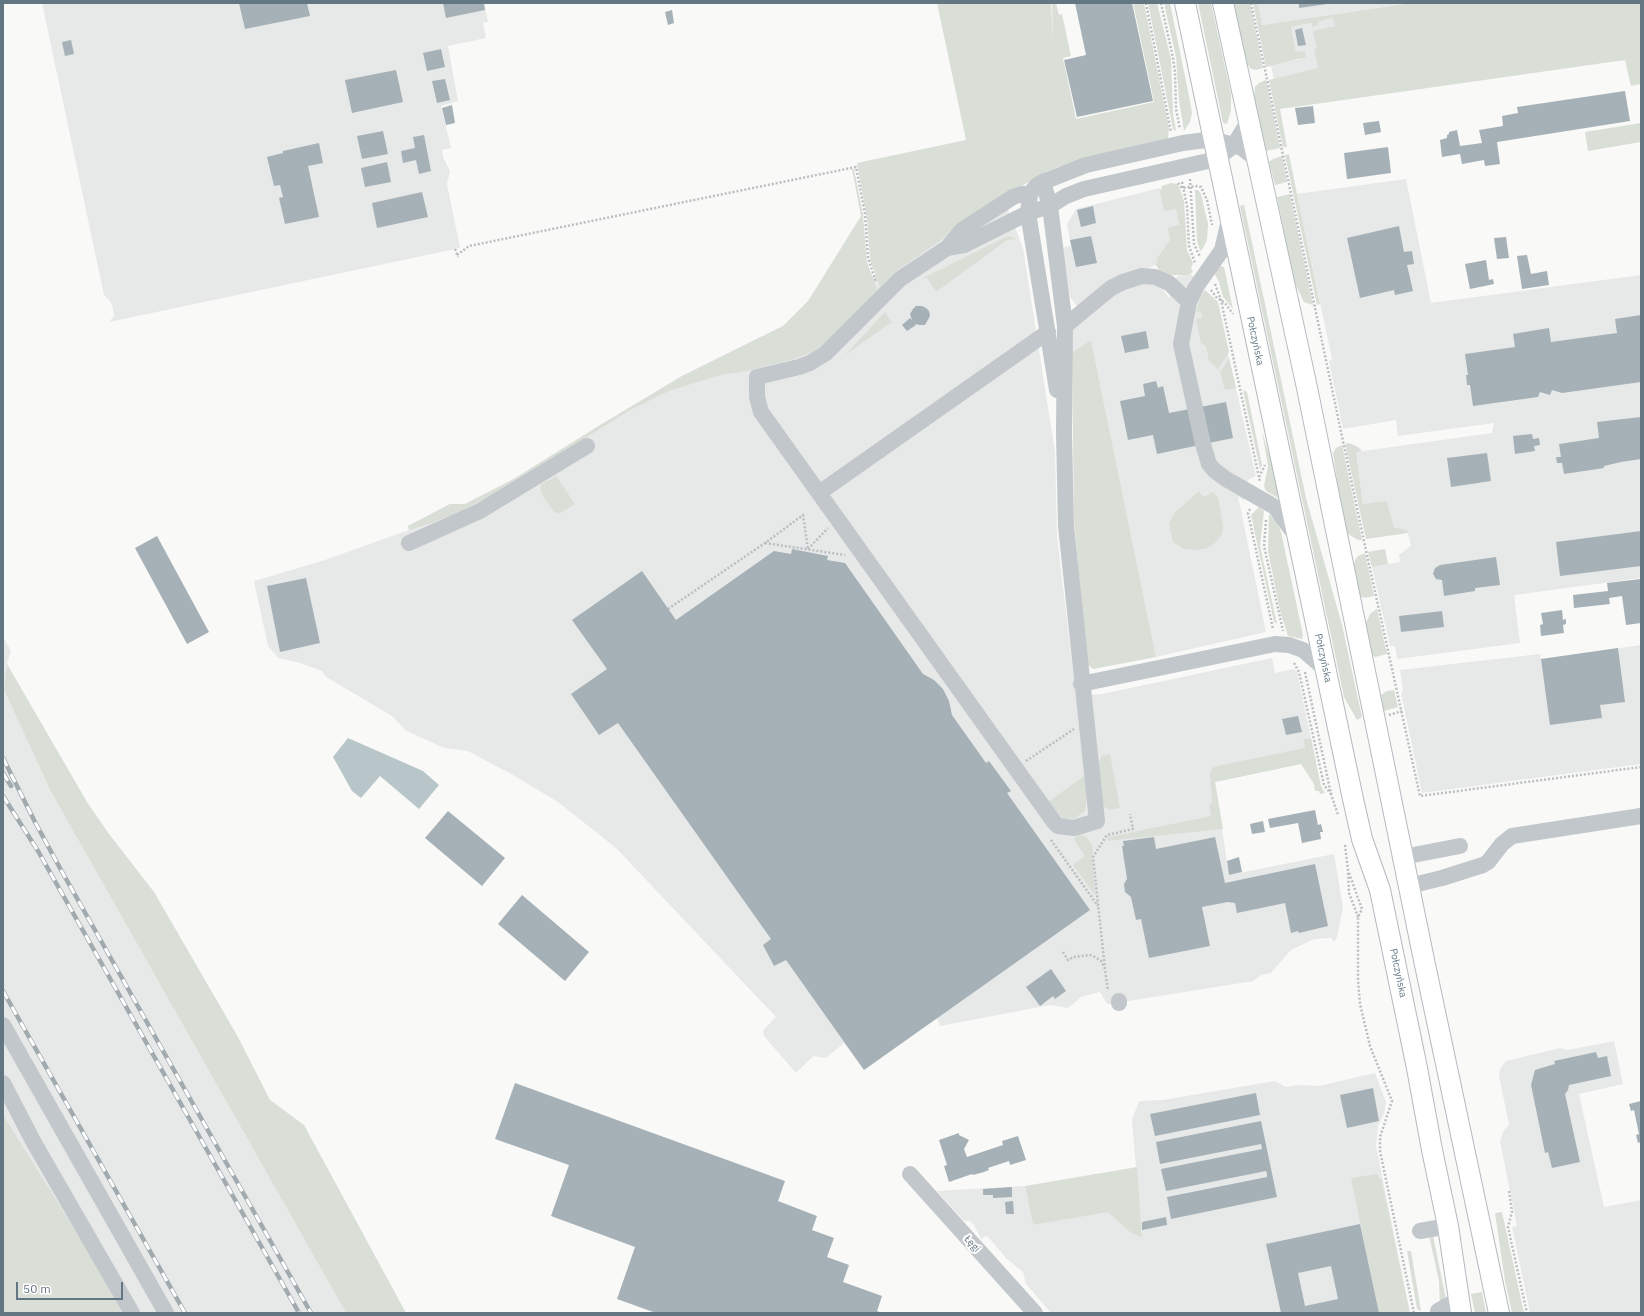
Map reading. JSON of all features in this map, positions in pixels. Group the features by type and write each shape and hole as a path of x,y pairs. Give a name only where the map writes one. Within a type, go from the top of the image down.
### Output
{"main road":[{"name":"Połczyńska","path":"1185,3 1217,159 1221,224 1296,536 1362,839 1380,890 1448,1226 1460,1306"},
{"path":"1223,3 1309,398 1409,886 1499,1313"}],"street":[{"path":"947,248 964,245 1028,212 1050,206 1066,196 1084,189 1217,159 1234,145 1248,122"},
{"path":"1064,432 1028,212 1030,194 1036,186 1043,182 1086,165 1178,144 1213,138 1242,148 1257,160"},
{"path":"1030,194 1022,194 1013,197 962,230 947,248 900,279 826,353 810,363 799,367 757,377 757,397 761,412 1054,822 1058,826 1074,828 1097,821 1066,526 1064,432 1065,326 1050,206 1043,182"},
{"path":"1221,224 1222,250 1196,287 1189,302 1181,344 1203,444 1209,464 1214,470 1226,479 1275,507 1296,536"},
{"path":"1065,326 1111,288 1123,282 1142,276 1155,277 1169,283 1189,302"},
{"path":"819,493 1048,332"},
{"path":"409,543 480,511 588,446"},
{"path":"1082,684 1274,644 1290,645 1303,650 1325,669"},
{"path":"1409,886 1442,878 1483,865 1488,862 1502,844 1512,836 1641,816"},
{"path":"1403,857 1460,846"},
{"path":"3,1025 166,1313"},
{"path":"3,1083 33,1141 132,1313"},
{"name":"Łęgi","path":"910,1174 1035,1313"},
{"path":"1420,1231 1448,1226"},
{"path":"1438,1311 1460,1306"}],"path":[{"path":"1146,3 1172,137"},
{"path":"1161,3 1173,58 1176,109 1180,134"},
{"path":"1252,3 1365,546 1420,796 1641,767"},
{"path":"455,249 457,256 469,246 856,167 865,214 868,258 882,296"},
{"path":"1181,178 1187,206 1190,253 1195,260 1196,265"},
{"path":"1190,178 1194,244 1204,263"},
{"path":"1173,181 1177,181 1182,188 1200,187 1203,190 1208,206 1221,224"},
{"path":"1195,260 1201,256"},
{"path":"1213,280 1221,300 1262,489"},
{"path":"1209,288 1225,303 1233,315"},
{"path":"1256,481 1265,465 1264,458"},
{"path":"1253,504 1248,513 1274,630"},
{"path":"668,609 765,543 803,515 808,549"},
{"path":"1266,517 1264,546 1284,636"},
{"path":"765,543 849,556"},
{"path":"1299,672 1324,786 1331,794"},
{"path":"1307,680 1331,794 1340,822"},
{"path":"1385,716 1402,711"},
{"path":"1021,764 1078,726 1087,732"},
{"path":"1119,1002 1109,1002 1093,857 1107,835 1133,829 1130,814"},
{"path":"1345,843 1349,893 1358,917 1358,980 1360,1004 1370,1046 1392,1101 1380,1137 1380,1150 1414,1313"},
{"path":"1348,870 1362,909 1358,917"},
{"path":"1064,952 1068,960 1080,956 1090,955 1096,957 1105,969"},
{"path":"1509,1191 1512,1212 1508,1227 1527,1313"}],"shaded area":[{"path":"42,3 484,3 488,22 483,23 486,38 448,46 458,101 441,106 451,148 442,150 443,157 450,171 447,184 460,248 109,322 114,316 113,308 110,301 104,295"},
{"path":"937,3 1051,3 1053,40 1052,3 1056,3 1059,15 1062,14 1071,56 1063,58 1076,119 1154,102 1133,3 1144,3 1169,128 1168,139 1058,167 1046,172 1003,197 892,274 880,287 870,260 867,219 857,163 966,140"},
{"path":"1148,3 1157,3 1171,59 1173,113 1176,131 1173,129"},
{"path":"1164,3 1170,3 1192,113 1190,122 1184,131 1179,100 1176,57"},
{"path":"1198,3 1211,3 1231,94 1231,110 1227,124 1223,123"},
{"path":"1233,3 1250,3 1263,68 1256,70 1251,69 1247,64"},
{"path":"1253,3 1258,3 1262,25 1411,3 1641,3 1641,84 1631,86 1625,60 1280,109 1287,147 1283,147 1269,80 1318,68 1314,49 1317,48 1313,31 1335,26 1333,18 1318,22 1318,25 1312,27 1311,23 1291,27 1296,52 1305,51 1306,57 1266,67"},
{"path":"1258,3 1411,3 1262,25"},
{"path":"1334,18 1335,26 1317,48 1314,49 1319,68 1274,79 1271,65 1301,59 1296,52 1291,27 1311,23 1312,27 1318,25 1318,22"},
{"path":"1266,80 1280,148 1266,151 1254,96 1255,87 1259,83"},
{"path":"1641,123 1641,142 1588,151 1585,132"},
{"path":"1289,154 1320,304 1317,305 1285,155"},
{"path":"1282,156 1287,182 1275,185 1269,162"},
{"path":"852,169 854,169 863,215 867,262 877,290 824,344 812,352 794,359 747,371 720,375 669,391 630,410 512,484 463,510 432,523 409,530 408,526 450,504 465,504 512,480 682,376 783,326 808,301 861,216"},
{"path":"1406,179 1431,303 1641,275 1641,578 1514,595 1520,643 1397,659 1395,646 1390,646 1372,567 1400,562 1399,555 1411,546 1407,530 1394,527 1387,501 1363,505 1356,452 1492,433 1494,423 1398,436 1396,420 1343,429 1329,361 1332,359 1297,194"},
{"path":"1171,183 1178,184 1184,201 1187,250 1193,263 1191,269 1193,272 1188,275 1169,275 1160,272 1156,265 1157,258 1170,239 1168,228 1179,225 1176,209 1164,211 1160,191 1162,186"},
{"path":"1160,188 1160,191 1176,208 1179,225 1157,258 1156,265 1143,270 1078,306 1076,305 1070,297 1062,247 1071,246 1067,224 1076,209"},
{"path":"1195,190 1198,190 1201,194 1208,224 1207,240 1200,251 1197,240"},
{"path":"1290,194 1313,305 1304,302 1294,281 1277,197"},
{"path":"1003,197 1023,248 1055,452 1057,536 1076,696 1102,694 1272,658 1275,673 1294,669 1297,672 1311,738 1303,739 1305,748 1282,768 1215,782 1229,875 1334,854 1343,908 1337,937 1334,942 1331,938 1314,939 1291,950 1271,973 1261,975 1253,981 1110,1004 1107,1004 1100,992 1081,997 1068,1008 1050,1005 940,1026 937,1017 864,1070 844,1043 826,1058 813,1056 796,1073 764,1036 763,1030 776,1017 616,848 558,802 513,775 468,751 444,748 405,730 392,716 326,677 322,671 300,663 278,658 268,646 254,581 322,561 409,530 408,526 450,504 465,504 512,480 682,376 783,326 875,276"},
{"path":"1244,205 1306,498 1342,625 1362,717 1357,720 1344,697 1240,206"},
{"path":"1008,236 1017,239 1007,240 936,292 927,278 923,278"},
{"path":"1220,266 1224,267 1233,309 1223,297 1219,282 1214,273"},
{"path":"1191,274 1218,309 1256,476 1248,480 1244,501 1238,496 1266,632 1156,657 1091,340 1072,352 1073,327 1121,290 1147,281 1162,288 1169,298 1177,276"},
{"path":"1205,290 1218,302 1229,352 1218,369 1209,361 1206,346 1201,343 1196,319 1202,318 1201,311 1196,312"},
{"path":"885,312 892,322 845,355"},
{"path":"1091,340 1156,657 1093,669 1087,664 1074,520 1072,352"},
{"path":"1229,358 1236,388 1225,390 1220,372"},
{"path":"1243,390 1247,392 1262,465 1260,469"},
{"path":"1262,431 1276,478 1280,497 1278,498 1266,491 1264,486 1268,466"},
{"path":"1349,443 1358,447 1362,451 1356,452 1363,504 1387,501 1394,527 1407,530 1408,533 1366,539 1345,444"},
{"path":"1342,445 1362,540 1358,540 1348,534 1343,520 1333,453 1336,448"},
{"path":"556,476 575,504 560,513 554,512 542,495 540,485"},
{"path":"1199,491 1203,497 1213,492 1218,497 1223,526 1222,534 1215,543 1205,549 1184,549 1173,542 1169,524 1174,513"},
{"path":"1259,507 1264,511 1260,546 1277,624 1274,622 1251,515"},
{"path":"1269,514 1277,522 1281,532 1303,635 1302,639 1288,636 1280,611 1268,551"},
{"path":"1385,549 1388,564 1372,567 1368,552"},
{"path":"1365,553 1374,596 1364,598 1360,596 1354,566 1355,560 1358,556"},
{"path":"1377,609 1387,654 1375,657 1371,653 1365,624 1371,613"},
{"path":"3,637 11,651 7,664 4,690 50,790 346,1313 78,1313 3,1168"},
{"path":"1641,645 1641,764 1422,793 1401,693 1403,690 1400,670 1540,654 1541,659"},
{"path":"7,664 87,802 109,834 154,892 238,1037 270,1100 304,1125 406,1313 346,1313 50,790 4,690"},
{"path":"1394,690 1398,707 1384,711 1381,695 1387,691"},
{"path":"348,738 423,771 439,785 419,809 380,776 361,798 352,791 333,757"},
{"path":"1311,738 1321,786 1325,793 1320,794 1319,791 1315,791 1314,784 1301,764 1215,782 1223,829 1107,841 1109,837 1211,816 1209,804 1212,803 1210,773 1212,768 1305,748 1303,739"},
{"path":"1110,754 1120,808 1109,810 1102,805 1098,763 1102,756"},
{"path":"1084,776 1087,798 1085,811 1075,818 1065,819 1057,814 1048,802"},
{"path":"1081,835 1086,837 1092,845 1095,895 1073,865 1085,856 1074,839"},
{"path":"1614,1041 1623,1084 1579,1094 1604,1207 1641,1200 1641,1313 1530,1313 1512,1227 1517,1226 1500,1141 1504,1130 1509,1125 1499,1076 1500,1069 1506,1061 1560,1048 1568,1050"},
{"path":"1375,1073 1386,1102 1384,1114 1378,1126 1376,1146 1410,1313 1051,1313 1026,1284 1023,1272 1007,1259 987,1236 981,1239 974,1225 970,1221 964,1221 937,1191 1025,1186 1033,1225 1108,1211 1131,1233 1142,1238 1132,1120 1139,1101 1163,1100 1275,1081 1286,1087 1297,1085 1319,1086"},
{"path":"3,1115 90,1254 122,1313 3,1313"},
{"path":"1137,1167 1142,1238 1131,1233 1108,1212 1033,1225 1025,1186"},
{"path":"1378,1174 1379,1178 1381,1178 1410,1313 1379,1313 1351,1178"},
{"path":"1502,1212 1524,1313 1512,1313 1505,1281 1495,1213"},
{"path":"1429,1235 1433,1236 1446,1299 1440,1307 1439,1281"},
{"path":"1407,1251 1411,1251 1421,1311 1417,1309"},
{"path":"1482,1292 1486,1313 1475,1313 1471,1294"}],"building":[{"path":"239,3 307,3 310,16 245,29"},
{"path":"443,3 484,3 485,10 446,18"},
{"path":"1075,3 1132,3 1153,101 1077,117 1064,60 1086,55"},
{"path":"1299,3 1327,3 1327,4 1299,8"},
{"path":"672,10 674,23 668,25 665,12"},
{"path":"1302,28 1306,45 1298,46 1295,30"},
{"path":"71,40 74,54 65,56 62,42"},
{"path":"441,49 445,67 427,71 423,53"},
{"path":"396,70 403,102 352,113 345,80"},
{"path":"445,79 450,100 437,103 432,81"},
{"path":"1625,91 1630,121 1497,142 1500,164 1485,166 1484,160 1462,164 1460,154 1442,157 1440,140 1447,138 1449,132 1457,130 1460,146 1482,143 1479,130 1503,126 1502,116 1518,113 1517,107"},
{"path":"452,105 455,123 446,125 442,108"},
{"path":"1313,106 1315,123 1298,125 1295,108"},
{"path":"1379,121 1381,132 1365,135 1363,123"},
{"path":"383,131 388,154 362,159 357,136"},
{"path":"424,135 431,171 419,174 416,160 403,163 401,151 415,148 413,137"},
{"path":"319,143 323,163 308,166 319,217 285,224 279,198 283,197 280,185 274,186 267,157 283,153 283,151"},
{"path":"1388,147 1391,173 1347,179 1344,153"},
{"path":"387,162 391,182 365,187 361,168"},
{"path":"422,192 428,217 377,228 372,203"},
{"path":"1093,206 1096,223 1081,227 1077,210"},
{"path":"1399,226 1404,252 1412,251 1414,264 1407,265 1413,291 1395,295 1394,290 1360,298 1347,238"},
{"path":"1091,236 1097,263 1076,267 1070,240"},
{"path":"1506,237 1509,258 1497,259 1494,238"},
{"path":"1527,255 1531,274 1547,271 1549,285 1522,289 1517,256"},
{"path":"1486,260 1489,280 1493,279 1494,284 1470,289 1465,264"},
{"path":"916,306 926,308 929,311 930,316 925,325 915,324 916,325 907,331 902,325 910,318 912,320 910,314"},
{"path":"1641,315 1641,382 1562,393 1552,390 1550,395 1540,392 1538,397 1473,406 1470,385 1467,385 1466,375 1468,375 1465,354 1515,347 1513,334 1549,328 1551,342 1617,333 1615,319"},
{"path":"1146,331 1149,348 1125,353 1121,336"},
{"path":"1156,381 1158,388 1163,386 1169,413 1226,402 1233,438 1157,454 1153,435 1128,440 1120,401 1145,396 1143,384"},
{"path":"1641,417 1641,459 1604,466 1604,468 1564,474 1562,463 1557,463 1556,457 1561,457 1559,444 1599,438 1597,422"},
{"path":"1532,434 1533,439 1539,438 1540,445 1534,446 1535,451 1515,454 1513,436"},
{"path":"1487,453 1491,481 1451,487 1447,458"},
{"path":"1641,531 1641,566 1560,576 1556,542"},
{"path":"157,536 209,632 187,644 135,548"},
{"path":"792,549 828,556 827,560 845,563 923,674 934,680 943,689 949,701 952,715 986,763 989,761 1011,791 1007,793 1090,910 864,1070 786,960 774,966 763,945 771,939 618,723 599,735 571,694 607,669 572,620 642,571 676,620 774,551 791,554"},
{"path":"1496,557 1500,585 1475,588 1475,591 1444,596 1442,580 1436,579 1433,574 1435,568 1440,565"},
{"path":"306,578 320,643 280,652 267,586"},
{"path":"1641,579 1641,623 1626,625 1622,596 1609,598 1610,604 1574,608 1573,595 1608,591 1607,583"},
{"path":"1562,610 1563,620 1566,619 1566,624 1563,625 1564,633 1541,636 1540,625 1543,624 1541,613"},
{"path":"1442,611 1444,627 1401,632 1399,616"},
{"path":"1618,648 1625,702 1600,705 1602,718 1550,725 1541,659"},
{"path":"1298,716 1302,732 1286,735 1282,719"},
{"path":"1315,810 1318,825 1321,824 1323,832 1320,832 1321,839 1302,843 1298,823 1270,828 1268,819"},
{"path":"448,811 505,858 482,886 425,838"},
{"path":"1263,821 1265,832 1252,834 1250,824"},
{"path":"1154,837 1156,849 1215,837 1225,883 1315,864 1328,926 1299,933 1298,931 1291,933 1285,903 1237,913 1235,903 1228,902 1202,907 1210,946 1149,958 1141,919 1136,920 1131,897 1125,892 1124,884 1127,879 1122,846 1124,846 1123,841"},
{"path":"1239,857 1242,872 1229,875 1227,861"},
{"path":"522,895 589,952 565,981 498,924"},
{"path":"1051,969 1066,991 1055,999 1053,996 1040,1006 1026,987"},
{"path":"1596,1052 1598,1058 1607,1056 1611,1076 1569,1085 1565,1094 1580,1162 1552,1168 1548,1152 1545,1153 1531,1085 1535,1070 1555,1064 1554,1061"},
{"path":"515,1083 785,1181 778,1201 817,1216 812,1230 834,1238 827,1257 849,1265 843,1282 882,1296 877,1311 882,1313 656,1313 617,1299 635,1247 551,1216 569,1165 495,1139"},
{"path":"1373,1088 1379,1121 1347,1128 1340,1095"},
{"path":"1256,1093 1260,1115 1155,1136 1150,1114"},
{"path":"1641,1101 1641,1142 1638,1143 1636,1135 1639,1134 1634,1110 1631,1111 1629,1104"},
{"path":"1261,1121 1277,1197 1171,1219 1167,1197 1267,1177 1267,1174 1266,1171 1166,1191 1161,1169 1262,1149 1261,1144 1160,1164 1156,1142"},
{"path":"959,1133 959,1135 969,1140 964,1149 967,1157 1003,1145 1002,1141 1018,1136 1026,1160 1010,1165 1009,1161 988,1168 989,1170 984,1172 972,1174 949,1182 944,1166 947,1165 939,1140"},
{"path":"1012,1187 1012,1197 993,1198 993,1195 983,1195 983,1189"},
{"path":"1013,1201 1014,1214 1006,1214 1005,1202"},
{"path":"1166,1217 1167,1225 1142,1230 1142,1222"},
{"path":"1360,1224 1379,1313 1281,1313 1266,1244","holes":["1331,1266 1338,1299 1305,1306 1298,1273"]}],"railway":[{"path":"3,758 61,870 311,1313"},
{"path":"3,773 11,786"},
{"path":"3,796 38,851 299,1313"},
{"path":"3,991 185,1313"}]}
